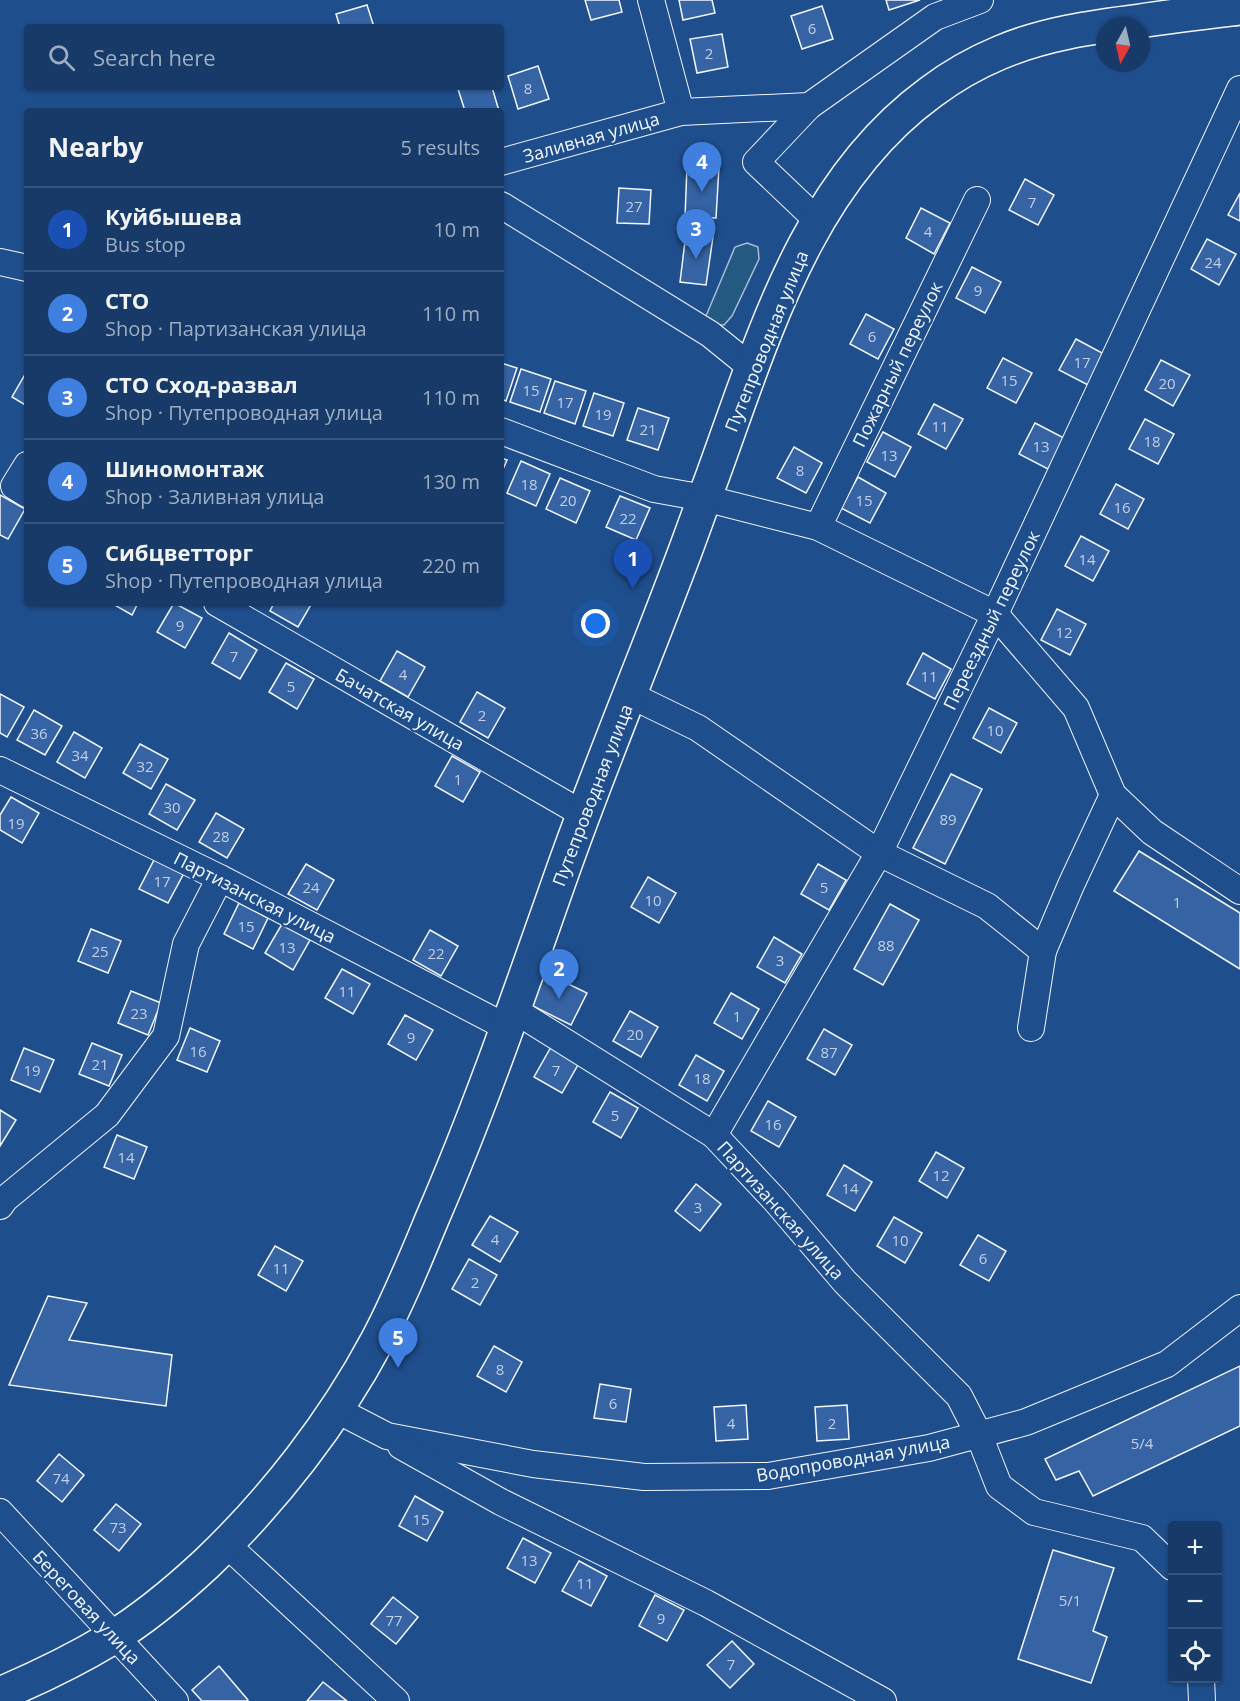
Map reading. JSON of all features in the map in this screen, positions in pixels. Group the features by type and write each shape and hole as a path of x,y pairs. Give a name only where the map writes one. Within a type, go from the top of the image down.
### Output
{"main road":[{"name":"Путепроводная улица","path":"0,1694 67,1663 114,1637 190,1578 269,1498 341,1413 408,1275 454,1169 511,1019 583,814 681,562 752,368 783,288 817,220 870,148 901,117 929,93 963,71 1000,52 1049,36 1098,26 1240,8"}],"street":[{"path":"651,0 681,112"},
{"path":"817,220 756,162 809,106 935,17 980,0"},
{"name":"Переездный переулок","path":"714,1136 879,853 995,614 1240,89"},
{"name":"Заливная улица","path":"504,161 681,112 809,106"},
{"name":"Пожарный переулок","path":"818,527 977,200"},
{"path":"504,207 710,334 752,368"},
{"path":"0,262 24,267"},
{"path":"504,432 654,489 704,498 818,527 995,614 1076,708 1113,795 1152,832 1240,891"},
{"path":"24,470 14,486 24,492"},
{"name":"Бачатская улица","path":"222,606 583,814"},
{"path":"630,694 698,728 879,853 987,906 1043,951"},
{"name":"Партизанская улица","path":"0,770 511,1019 714,1136 775,1200 845,1282 959,1396 979,1435 999,1486 1034,1512 1142,1538 1168,1562"},
{"path":"1031,1028 1043,951 1113,795"},
{"path":"0,1206 5,1199 107,1115 166,1036 186,944 220,878"},
{"name":"Водопроводная улица","path":"341,1413 387,1436 533,1464 644,1477 768,1476 929,1448 1026,1422 1167,1364 1240,1308"},
{"path":"341,1413 501,1502 706,1603 883,1701"},
{"name":"Береговая улица","path":"0,1512 175,1701"},
{"path":"226,1544 396,1701"},
{"path":"1202,1683 1202,1701"}],"shaded area":[{"path":"747,243 758,247 759,259 732,316 724,325 710,325 706,316 735,247"}],"building":[{"path":"585,0 619,0 622,12 591,20"},
{"path":"679,0 712,0 715,13 683,20"},
{"path":"886,0 920,0 889,10"},
{"path":"367,5 373,24 339,24 336,14"},
{"path":"822,6 833,39 802,49 791,16"},
{"path":"722,34 728,67 697,73 690,39"},
{"path":"538,66 549,99 518,109 508,76"},
{"path":"458,90 493,90 498,108 464,108"},
{"path":"687,166 719,167 716,218 685,217"},
{"path":"1025,179 1054,195 1038,225 1009,210"},
{"path":"619,188 651,190 649,224 617,223"},
{"path":"1240,193 1240,221 1228,215"},
{"path":"921,208 950,223 934,254 906,238"},
{"path":"686,233 713,237 706,285 680,282"},
{"path":"1207,239 1236,254 1219,285 1191,269"},
{"path":"972,267 1001,282 985,313 956,298"},
{"path":"866,314 894,329 878,359 850,344"},
{"path":"1076,339 1104,354 1088,385 1059,370"},
{"path":"1003,358 1032,373 1016,403 987,388"},
{"path":"1161,360 1190,375 1173,406 1145,390"},
{"path":"504,364 517,368 506,401 504,400"},
{"path":"521,369 551,379 540,412 510,402"},
{"path":"24,376 24,404 12,397"},
{"path":"555,381 586,391 575,424 544,413"},
{"path":"594,393 624,403 613,436 583,426"},
{"path":"934,404 963,419 946,449 918,434"},
{"path":"638,408 669,418 658,450 627,440"},
{"path":"1145,419 1174,434 1158,464 1129,449"},
{"path":"1035,423 1064,438 1048,469 1019,454"},
{"path":"883,432 911,447 895,477 867,462"},
{"path":"794,447 822,463 806,493 777,478"},
{"path":"521,461 550,474 536,506 507,493"},
{"path":"858,477 886,493 870,523 841,508"},
{"path":"560,478 590,491 576,523 546,509"},
{"path":"1116,484 1144,499 1128,529 1100,514"},
{"path":"0,495 24,508 24,511 8,539 0,535"},
{"path":"620,496 650,508 636,540 606,527"},
{"path":"1081,536 1109,551 1093,581 1065,566"},
{"path":"116,606 136,606 132,615"},
{"path":"172,606 180,606 202,618 185,648 157,632"},
{"path":"272,606 310,606 298,627 270,611"},
{"path":"1057,609 1086,624 1070,655 1041,640"},
{"path":"229,633 257,650 240,679 212,663"},
{"path":"397,651 425,667 408,697 380,681"},
{"path":"923,653 951,669 935,699 907,684"},
{"path":"286,663 314,679 297,709 269,692"},
{"path":"477,692 505,708 488,738 460,722"},
{"path":"0,694 24,707 7,737 0,733"},
{"path":"989,708 1017,723 1001,753 973,738"},
{"path":"34,710 62,726 45,755 17,740"},
{"path":"74,732 102,748 85,778 57,762"},
{"path":"140,744 168,759 151,789 123,773"},
{"path":"452,756 480,772 463,802 435,786"},
{"path":"951,774 982,789 945,864 913,848"},
{"path":"166,784 195,800 177,830 149,814"},
{"path":"11,797 39,813 22,843 0,830 0,815"},
{"path":"216,813 244,829 227,858 199,842"},
{"path":"1139,851 1240,913 1240,969 1114,891"},
{"path":"155,858 184,873 168,903 139,889"},
{"path":"306,864 334,880 317,910 288,894"},
{"path":"818,864 846,880 829,910 801,894"},
{"path":"648,877 676,893 659,923 631,907"},
{"path":"239,903 268,918 253,949 224,934"},
{"path":"890,904 919,920 883,985 854,969"},
{"path":"282,924 310,940 293,970 265,953"},
{"path":"91,929 121,941 108,973 78,961"},
{"path":"430,930 458,946 441,976 413,960"},
{"path":"774,937 802,954 785,983 757,967"},
{"path":"342,969 370,984 353,1014 325,998"},
{"path":"546,973 587,993 571,1025 531,1005"},
{"path":"131,991 161,1003 148,1035 118,1023"},
{"path":"731,993 759,1009 742,1039 714,1023"},
{"path":"630,1011 658,1027 641,1057 613,1041"},
{"path":"405,1015 433,1030 416,1060 388,1044"},
{"path":"190,1028 220,1041 207,1072 177,1060"},
{"path":"824,1029 852,1045 835,1075 807,1059"},
{"path":"92,1043 122,1055 109,1086 79,1074"},
{"path":"551,1047 579,1063 562,1093 534,1077"},
{"path":"24,1048 54,1060 40,1092 11,1080"},
{"path":"696,1055 724,1071 707,1101 679,1085"},
{"path":"610,1092 638,1108 621,1138 593,1122"},
{"path":"768,1101 796,1117 779,1147 751,1131"},
{"path":"0,1110 16,1120 0,1146"},
{"path":"117,1135 147,1147 134,1179 104,1167"},
{"path":"936,1152 964,1168 947,1198 919,1181"},
{"path":"844,1165 872,1182 855,1211 827,1195"},
{"path":"696,1184 721,1204 700,1231 675,1211"},
{"path":"490,1216 518,1232 500,1262 472,1245"},
{"path":"894,1217 922,1233 905,1263 877,1246"},
{"path":"978,1235 1006,1251 989,1281 960,1265"},
{"path":"275,1246 303,1261 286,1291 258,1275"},
{"path":"469,1259 497,1275 480,1305 452,1289"},
{"path":"48,1296 87,1303 69,1340 172,1355 166,1406 9,1385"},
{"path":"494,1346 522,1362 506,1392 477,1376"},
{"path":"1240,1366 1240,1426 1093,1496 1079,1471 1056,1480 1045,1459"},
{"path":"600,1384 631,1389 626,1422 594,1418"},
{"path":"746,1405 748,1439 716,1441 714,1407"},
{"path":"847,1405 849,1439 817,1441 815,1407"},
{"path":"59,1454 84,1475 62,1502 37,1481"},
{"path":"415,1496 443,1512 427,1541 399,1526"},
{"path":"116,1504 141,1524 119,1551 94,1530"},
{"path":"523,1538 551,1553 535,1583 507,1568"},
{"path":"1053,1550 1114,1568 1093,1631 1107,1637 1091,1683 1018,1659"},
{"path":"579,1561 607,1576 591,1606 562,1591"},
{"path":"655,1595 684,1610 667,1641 639,1626"},
{"path":"393,1597 418,1617 396,1644 371,1624"},
{"path":"732,1641 754,1664 730,1688 707,1665"},
{"path":"219,1666 247,1701 202,1701 192,1690"},
{"path":"323,1682 347,1701 307,1701"}],"place":[{"name":"Шиномонтаж","path":"702,192"},
{"name":"СТО Сход-развал","path":"696,259"},
{"name":"Куйбышева","path":"633,589"},
{"name":"СТО","path":"559,999"},
{"name":"Сибцветторг","path":"398,1368"}]}
